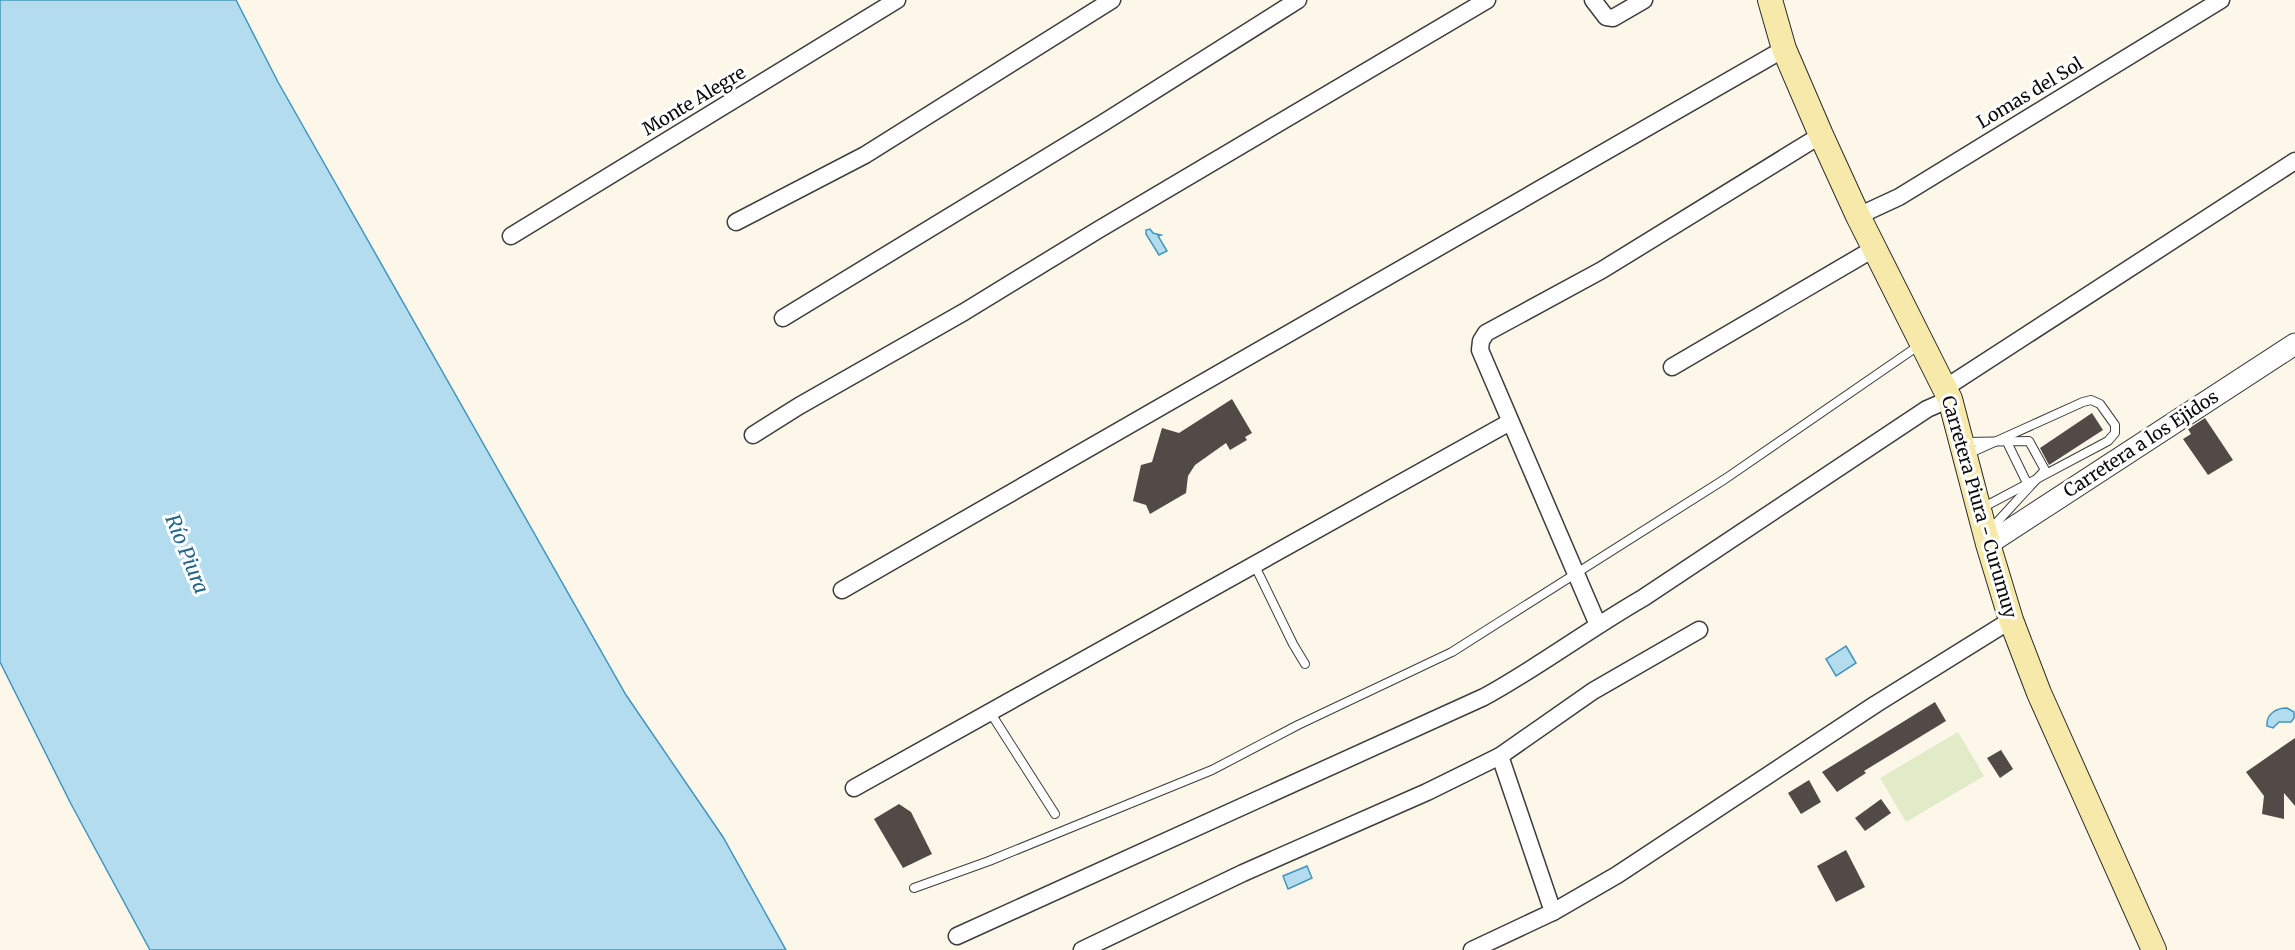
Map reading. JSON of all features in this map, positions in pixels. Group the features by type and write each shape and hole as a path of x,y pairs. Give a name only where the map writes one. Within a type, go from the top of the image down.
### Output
{"main road":[{"name":"Carretera Piura - Curumuy","path":"1770,0 1784,49 1821,135 1858,216 1948,394 2011,620 2039,693 2154,950"}],"street":[{"name":"Monte Alegre","path":"511,236 897,0"},
{"path":"736,222 865,155 1112,0"},
{"path":"783,318 1103,123 1298,0"},
{"path":"753,435 1487,0"},
{"path":"1593,0 1606,17 1613,18 1644,0"},
{"name":"Lomas del Sol","path":"1858,216 1899,197 2221,0"},
{"path":"842,590 1784,49"},
{"path":"1598,624 1480,350 1481,341 1486,333 1602,270 1821,135"},
{"path":"957,936 1484,697 1526,674 1598,624 1643,598 1927,409 2295,161"},
{"path":"1672,367 1875,248"},
{"name":"Carretera a los Ejidos","path":"1987,539 2295,344"},
{"path":"854,788 1510,422"},
{"path":"1472,950 1553,912 1617,875 1876,704 2011,620"},
{"path":"1082,950 1243,873 1427,792 1500,756 1593,691 1699,630"},
{"path":"1500,756 1553,912"}],"lane":[{"path":"914,888 989,861 1212,770 1298,725 1452,652 1725,479 1922,343"},
{"path":"1963,449 2003,440 2082,402 2091,400 2100,404 2115,425 2115,433 2108,441 1979,510"},
{"path":"1963,449 2003,440 2030,441 2045,470 1987,539"},
{"path":"2003,440 2027,483"},
{"path":"1254,564 1305,664"},
{"path":"990,712 1055,814"}],"green space":[{"path":"1958,732 1984,776 1906,822 1880,778"}],"water":[{"name":"Río Piura","path":"0,0 236,0 278,82 626,695 723,837 786,950 150,950 71,804 0,662"},
{"path":"1150,229 1153,233 1161,235 1158,236 1167,251 1159,255 1146,234 1146,230"},
{"path":"1846,646 1856,663 1836,676 1826,659"},
{"path":"2287,708 2294,712 2291,722 2279,722 2273,728 2267,726 2272,712"},
{"path":"1307,866 1312,878 1288,889 1283,876"}],"building":[{"path":"1232,399 1252,433 1245,437 1247,440 1230,450 1226,443 1195,465 1188,476 1186,493 1150,514 1146,505 1133,501 1141,465 1152,462 1162,428 1179,433"},
{"path":"2092,413 2103,430 2049,465 2040,448"},
{"path":"2205,418 2233,460 2208,475 2183,439 2191,434 2188,429"},
{"path":"1935,702 1946,721 1864,771 1866,773 1837,792 1822,772"},
{"path":"2295,738 2295,806 2284,793 2284,819 2262,814 2264,796 2246,772"},
{"path":"2001,750 2013,769 2000,778 1987,758"},
{"path":"1809,780 1821,802 1801,814 1788,793"},
{"path":"1881,799 1891,813 1865,831 1855,818"},
{"path":"899,804 911,812 932,854 903,868 874,819"},
{"path":"1846,850 1865,887 1836,902 1817,866"}]}
